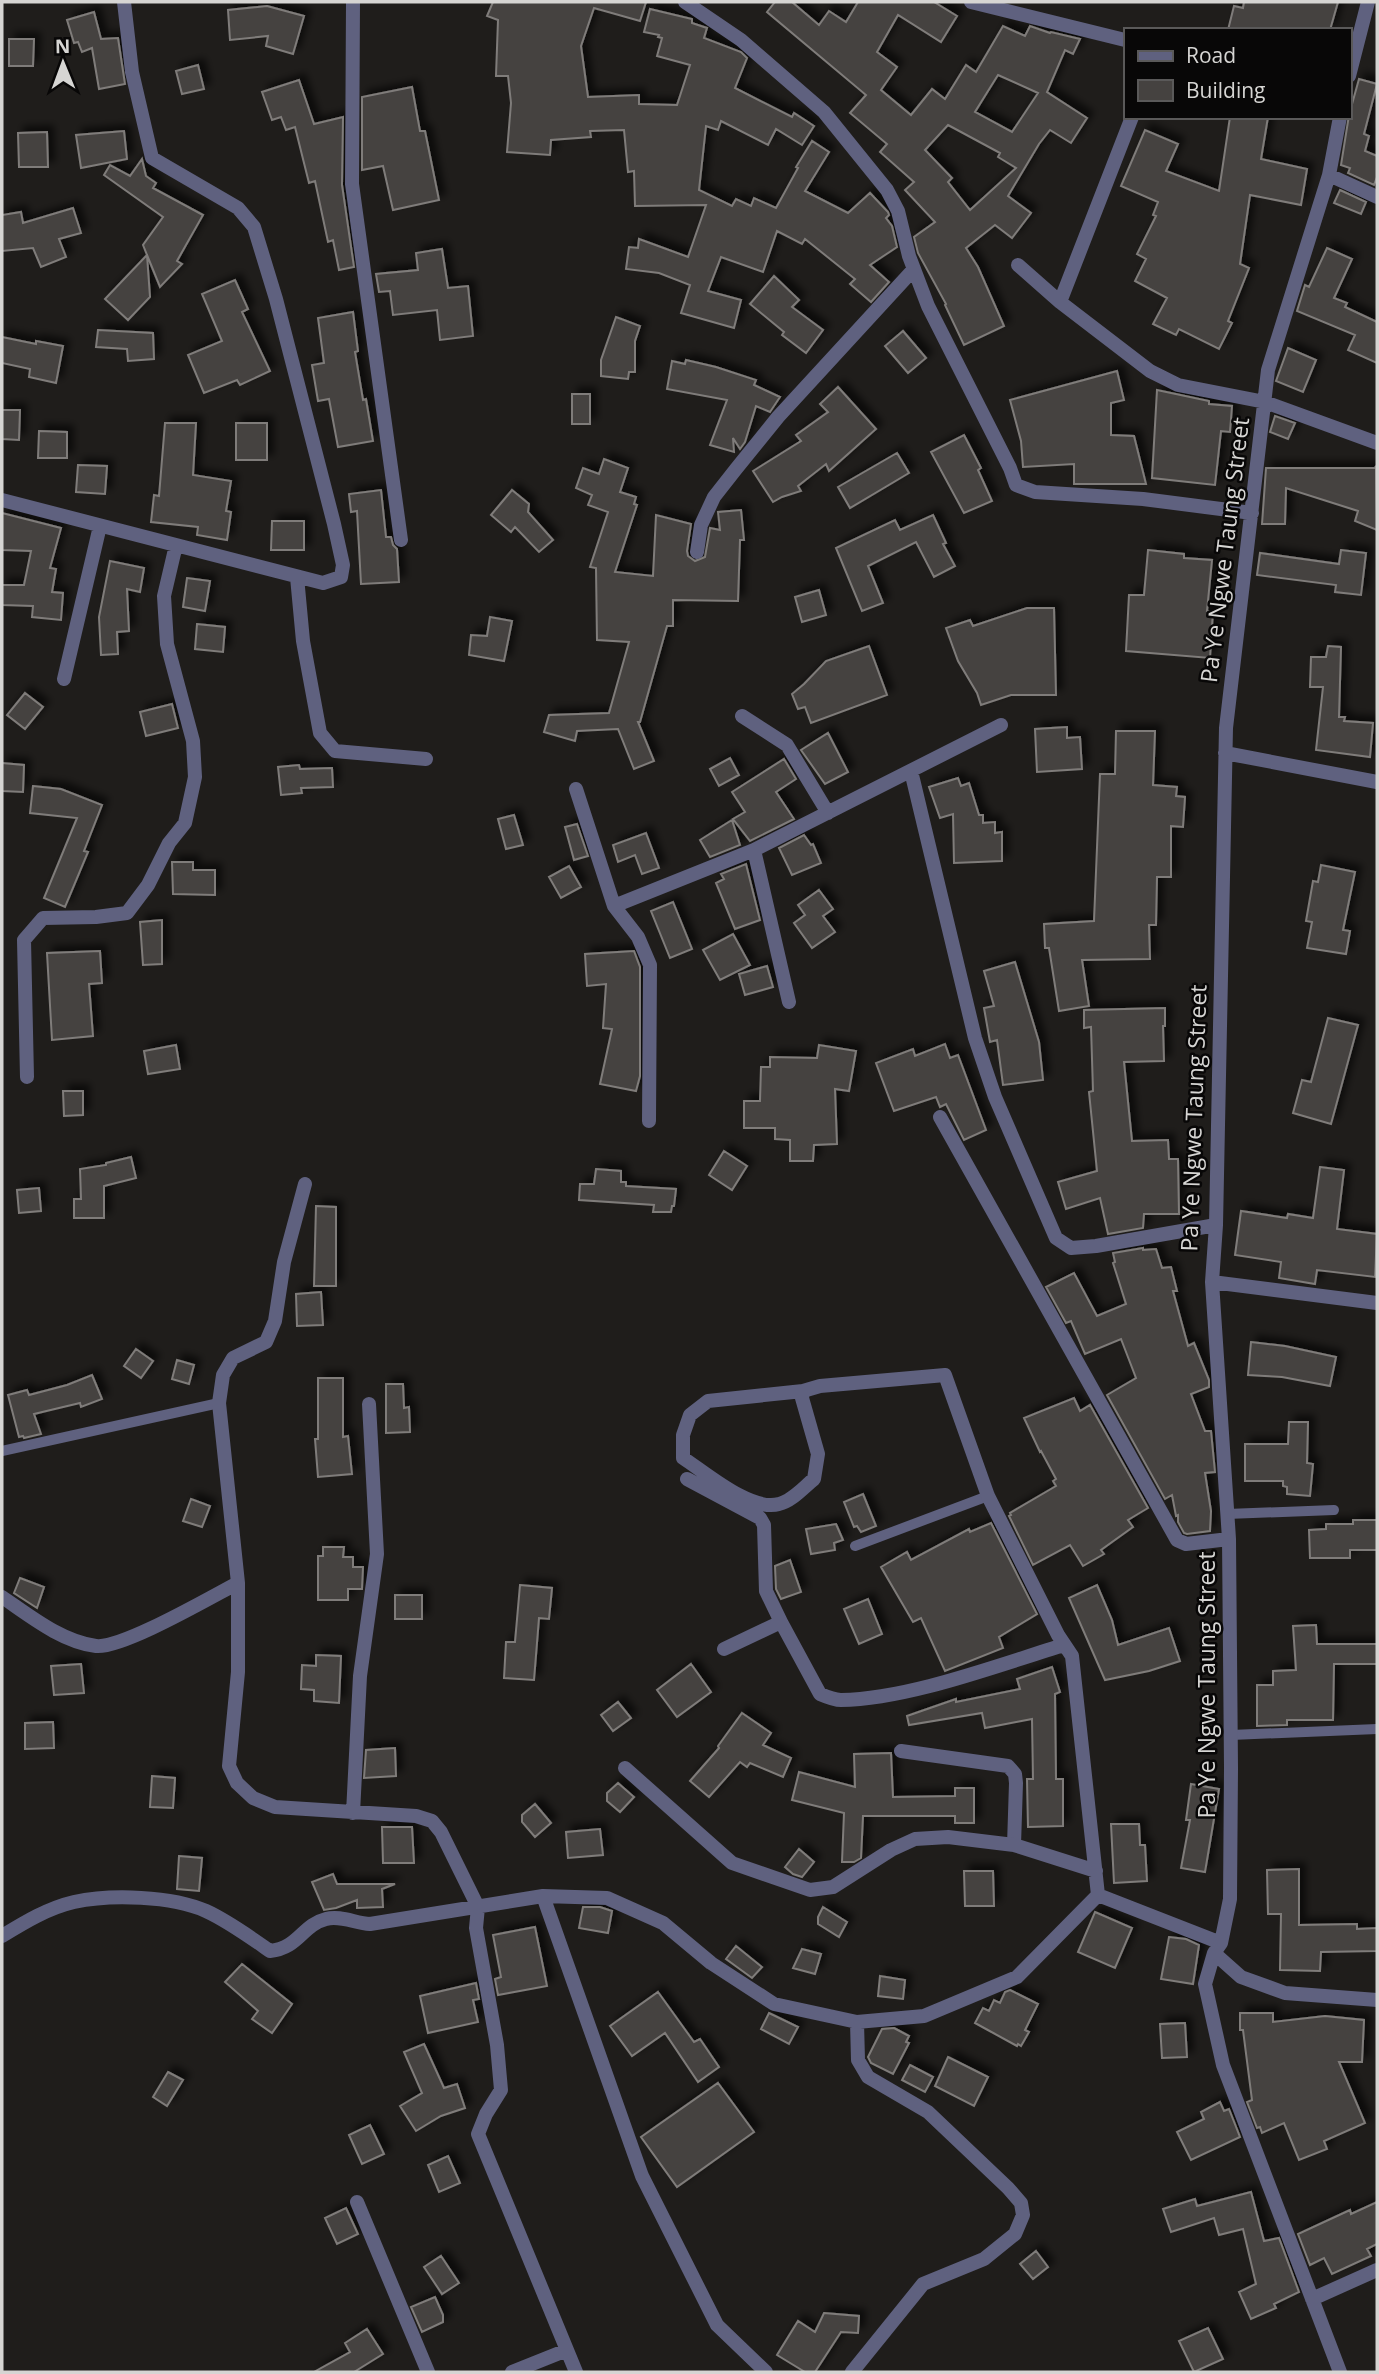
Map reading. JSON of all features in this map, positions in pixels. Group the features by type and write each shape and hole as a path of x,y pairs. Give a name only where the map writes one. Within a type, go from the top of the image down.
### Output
{"street":[{"path":"2,500 323,583 341,577 343,565 334,524 276,299 254,227 238,208 152,158 132,72 124,2"},
{"path":"353,2 352,184 401,540"},
{"path":"685,2 741,40 824,112 887,190 898,211 914,269 928,306 1010,468 1016,485 1035,492 1143,499 1252,513"},
{"path":"971,2 1124,40"},
{"path":"1351,68 1368,2"},
{"path":"1059,302 1131,119"},
{"name":"Pa Ye Ngwe Taung Street","path":"1340,119 1329,175 1268,370 1225,753 1216,1225 1212,1282 1229,1539 1230,1899 1205,1984 1223,2065 1340,2372"},
{"path":"1329,175 1377,197"},
{"path":"1018,265 1059,302 1150,371 1169,381 1265,401 1377,443"},
{"path":"697,552 701,524 714,497 778,417 914,269"},
{"path":"64,679 100,526"},
{"path":"27,1077 24,940 43,919 127,913 148,885 169,843 185,823 195,777 193,741 167,644 164,596 176,545"},
{"path":"297,577 303,641 320,733 335,751 426,759"},
{"path":"742,716 787,745 828,813"},
{"path":"614,906 754,850 1001,725"},
{"path":"1225,753 1377,782"},
{"path":"911,771 975,1038 995,1097 1056,1238 1071,1248 1096,1246 1216,1225"},
{"path":"576,789 614,906 638,937 650,965 649,1121"},
{"path":"754,850 789,1002"},
{"path":"940,1116 1177,1540 1186,1544 1229,1539"},
{"path":"305,1184 285,1262 275,1321 266,1342 233,1358 223,1375 219,1403 238,1583 237,1672 229,1766 237,1783 253,1798 275,1807 416,1816 432,1821 441,1832 478,1907 476,1928 497,2045 501,2090 486,2114 478,2134 576,2372"},
{"path":"1212,1282 1377,1303"},
{"path":"2,1936 37,1915 74,1902 118,1898 165,1899 206,1911 270,1951 289,1946 316,1923 329,1918 370,1924 543,1895 607,1898 663,1923 710,1963 774,2004 858,2022 924,2016 1017,1977 1098,1895 1072,1656 1058,1635 988,1496 945,1375 708,1401 690,1415 682,1435 683,1458 754,1504 777,1505 791,1499 814,1479 818,1454 802,1398 803,1391"},
{"path":"353,1813 360,1676 377,1554 369,1404"},
{"path":"687,1479 760,1518 764,1525 766,1591 820,1694 838,1700 873,1697 929,1685 1065,1644"},
{"path":"2,1597 70,1639 98,1647 116,1644 137,1635 238,1583"},
{"path":"724,1649 781,1622"},
{"path":"901,1751 1008,1766 1015,1774 1016,1783 1014,1845"},
{"path":"625,1768 732,1863 810,1891 833,1887 891,1850 915,1839 948,1837 1014,1845 1096,1871"},
{"path":"543,1895 642,2176 717,2325 766,2372"},
{"path":"1098,1895 1217,1948 1241,1977 1285,1993 1377,2000"},
{"path":"852,2372 923,2284 984,2259 1015,2234 1023,2215 1021,2203 1008,2188 929,2112 868,2077 858,2060 858,2022"},
{"path":"357,2202 428,2372"},
{"path":"1312,2300 1377,2270"},
{"path":"512,2372 567,2350"}],"lane":[{"path":"2,1451 219,1403"},
{"path":"855,1546 988,1496"},
{"path":"1227,1514 1334,1510"},
{"path":"1231,1735 1377,1729"}],"building":[{"path":"493,2 646,2 640,21 594,8 581,46 588,97 639,95 639,104 677,105 690,65 657,56 662,38 644,32 650,9 692,19 692,23 707,28 704,38 741,52 747,58 735,88 792,117 794,113 814,126 802,145 776,129 768,145 721,121 718,130 706,126 699,190 732,206 736,199 751,206 754,198 776,208 812,141 829,152 805,191 848,213 870,193 888,212 886,218 892,226 897,247 870,265 889,282 871,302 850,284 855,279 805,239 802,244 777,231 763,272 721,257 708,291 741,300 734,328 681,313 690,285 659,273 626,269 629,247 638,248 639,239 688,257 706,205 635,206 634,171 628,172 624,130 590,131 591,137 551,140 550,155 507,152 511,103 508,76 496,76 498,20 487,16"},
{"path":"775,2 792,2 819,25 829,11 846,22 858,2 934,2 957,16 941,42 898,15 877,52 897,67 881,90 911,115 932,89 945,99 966,65 976,72 1003,26 1025,36 1030,26 1080,39 1073,54 1065,50 1047,92 1087,118 1071,143 1050,130 1039,144 1008,196 1031,213 1012,238 995,225 966,248 978,267 1004,326 964,345 946,304 918,253 914,237 935,222 905,190 914,182 880,152 887,144 850,113 866,95 767,12","holes":["998,75 1038,93 1012,132 975,112","948,125 1000,153 998,157 1016,168 970,210 948,182 952,178 925,150"]},
{"path":"1244,2 1338,2 1331,28 1228,28 1234,6 1243,8"},
{"path":"267,6 304,16 293,54 266,46 268,36 230,40 228,10"},
{"path":"94,12 101,39 118,38 125,84 99,89 92,48 82,52 78,42 74,43 67,20"},
{"path":"9,39 34,39 33,66 9,66"},
{"path":"198,65 204,89 182,94 176,71"},
{"path":"1359,79 1377,84 1364,134 1369,136 1365,151 1377,156 1377,177 1374,185 1348,173 1350,168 1341,165"},
{"path":"299,80 314,124 343,117 342,185 354,267 339,270 333,240 328,242 315,181 309,183 295,127 286,130 281,117 272,120 262,92"},
{"path":"412,87 420,131 425,131 439,200 393,210 383,166 362,170 362,97"},
{"path":"1230,119 1268,119 1261,159 1307,169 1301,205 1250,195 1240,264 1249,268 1228,321 1232,323 1219,349 1179,329 1176,335 1153,324 1167,298 1135,281 1146,259 1137,254 1156,216 1153,215 1158,202 1121,186 1145,130 1178,144 1166,171 1219,191"},
{"path":"124,131 127,159 81,168 76,135"},
{"path":"47,132 48,167 19,167 18,133"},
{"path":"142,159 146,176 156,183 153,188 203,215 177,261 182,264 160,287 143,245 163,217 104,175 110,165 130,176"},
{"path":"1340,190 1366,202 1361,214 1334,203"},
{"path":"73,208 81,233 59,239 66,257 41,267 33,248 2,251 2,215 21,212 23,223"},
{"path":"1327,248 1352,259 1334,298 1347,303 1345,307 1377,322 1377,363 1348,350 1355,335 1297,311 1305,285 1309,287"},
{"path":"442,249 448,288 468,286 473,336 440,340 437,310 393,315 390,291 379,292 376,274 418,270 416,253"},
{"path":"147,255 150,297 128,320 105,299"},
{"path":"774,276 799,300 792,307 823,330 806,353 782,335 784,332 750,304"},
{"path":"235,280 248,309 242,312 270,371 240,385 237,380 204,393 188,355 222,341 202,294"},
{"path":"353,312 358,351 355,352 373,441 338,447 329,399 318,401 312,365 324,363 318,318"},
{"path":"616,317 640,326 635,341 635,372 629,372 628,379 601,376 601,360"},
{"path":"98,330 153,333 154,359 128,361 127,349 96,347"},
{"path":"903,331 926,358 908,373 885,346"},
{"path":"2,337 63,346 56,383 29,377 30,369 2,363"},
{"path":"1288,348 1316,360 1303,392 1276,381"},
{"path":"686,360 756,380 754,385 780,397 770,412 756,406 745,442 740,449 733,438 734,452 710,445 727,400 667,389 672,361 685,364"},
{"path":"1117,371 1124,400 1111,403 1111,435 1134,436 1146,484 1074,484 1074,464 1023,467 1021,441 1010,400"},
{"path":"838,387 876,429 829,471 826,464 798,486 801,491 773,502 753,471 801,441 796,435 828,412 820,404"},
{"path":"1157,390 1209,401 1209,404 1232,406 1230,432 1221,431 1215,485 1152,478"},
{"path":"572,394 590,394 590,424 572,424"},
{"path":"2,410 20,410 19,440 2,439"},
{"path":"1275,416 1295,423 1288,439 1270,432"},
{"path":"165,423 196,423 193,475 231,481 226,511 231,512 227,540 197,535 198,527 151,522 154,495 159,496"},
{"path":"236,423 267,423 267,460 236,460"},
{"path":"39,431 67,432 67,458 38,458"},
{"path":"964,435 981,468 978,470 992,501 964,513 931,452"},
{"path":"897,453 909,473 850,508 838,487"},
{"path":"604,459 628,468 620,492 636,497 634,504 637,505 615,572 653,576 656,515 691,524 687,551 688,556 695,561 705,557 710,528 720,530 718,512 741,510 744,540 740,540 738,601 673,600 673,626 667,626 638,722 654,761 634,769 618,729 577,731 575,741 544,732 549,715 609,713 629,642 597,640 596,568 590,567 608,512 588,505 592,495 576,488 583,468 599,474"},
{"path":"78,465 107,466 105,494 76,492"},
{"path":"1376,466 1377,530 1355,521 1358,511 1286,488 1285,524 1262,524 1266,468"},
{"path":"381,490 386,537 391,537 397,549 399,582 361,584 357,511 351,512 349,494"},
{"path":"512,490 529,504 528,512 553,540 539,552 515,527 511,532 491,515"},
{"path":"2,513 61,528 50,568 56,569 52,592 63,593 61,620 32,617 33,606 2,605 2,585 24,585 31,551 2,550"},
{"path":"933,515 946,543 943,544 955,566 934,577 916,542 868,566 883,603 862,611 836,548 895,520 900,530"},
{"path":"272,521 304,521 304,550 271,550"},
{"path":"1148,550 1184,554 1184,558 1212,560 1207,611 1213,611 1210,658 1126,651 1129,595 1144,595"},
{"path":"1341,550 1366,553 1361,595 1335,592 1336,585 1257,575 1260,553 1339,564"},
{"path":"110,561 144,568 140,592 127,589 129,631 117,632 118,654 101,655 99,617"},
{"path":"187,578 210,581 205,611 183,607"},
{"path":"819,590 826,615 802,622 795,597"},
{"path":"1027,608 1054,608 1056,695 1011,695 981,705 958,661 946,628 970,620 973,626"},
{"path":"490,617 512,621 504,661 469,655 471,635 487,636"},
{"path":"197,624 225,627 223,652 195,649"},
{"path":"869,646 887,695 811,723 805,707 798,709 792,694 826,661"},
{"path":"1328,646 1341,647 1339,717 1345,717 1344,721 1373,723 1370,757 1316,750 1323,687 1310,687 1311,657 1326,657"},
{"path":"25,693 43,707 25,729 7,715"},
{"path":"172,704 178,728 146,736 140,712"},
{"path":"1067,727 1067,738 1080,737 1082,769 1037,772 1035,729"},
{"path":"1116,731 1155,731 1153,785 1177,787 1176,796 1185,797 1183,827 1171,826 1171,877 1157,877 1156,925 1149,925 1150,959 1082,960 1089,1006 1059,1011 1049,948 1045,948 1044,924 1094,921 1100,774 1115,774"},
{"path":"828,733 848,772 825,784 801,750"},
{"path":"730,758 739,775 719,786 710,769"},
{"path":"784,759 796,779 776,792 794,819 750,841 733,819 745,812 732,792"},
{"path":"2,763 24,765 23,792 2,791"},
{"path":"299,765 300,769 332,768 333,787 301,788 302,793 281,795 278,767"},
{"path":"958,778 961,786 969,783 979,815 983,815 983,823 995,822 995,833 1002,832 1002,861 954,863 953,814 940,818 929,787"},
{"path":"33,786 61,789 102,805 84,851 88,852 65,907 44,898 77,818 30,813"},
{"path":"514,815 523,845 506,849 498,819"},
{"path":"732,820 740,845 710,857 700,840"},
{"path":"577,824 588,856 574,860 565,827"},
{"path":"646,833 659,868 642,874 635,855 618,862 613,845"},
{"path":"804,835 811,845 813,844 821,863 792,875 779,848"},
{"path":"172,862 193,862 193,870 215,870 215,895 173,894"},
{"path":"746,864 760,920 735,929 716,883 724,879 721,874"},
{"path":"1321,865 1355,872 1343,930 1350,931 1346,954 1307,948 1312,922 1306,921 1313,881 1318,882"},
{"path":"569,866 581,887 561,898 549,877"},
{"path":"819,890 833,909 823,916 835,932 812,948 794,923 805,915 798,905"},
{"path":"673,902 692,949 670,958 651,911"},
{"path":"162,920 162,964 143,965 140,922"},
{"path":"733,934 750,965 720,980 703,950"},
{"path":"100,951 102,983 89,984 93,1036 52,1040 47,953"},
{"path":"634,951 640,967 640,1076 636,1091 600,1084 612,1029 603,1028 606,984 587,986 585,954"},
{"path":"1015,962 1039,1042 1043,1080 1003,1085 997,1040 990,1042 984,1008 994,1006 984,971"},
{"path":"767,966 773,987 745,995 739,974"},
{"path":"1165,1008 1164,1061 1124,1062 1132,1141 1168,1140 1169,1159 1178,1159 1179,1214 1144,1214 1143,1228 1108,1234 1100,1198 1066,1209 1058,1182 1097,1171 1089,1092 1093,1091 1091,1027 1084,1028 1084,1010"},
{"path":"1328,1018 1358,1025 1331,1124 1293,1113 1302,1080 1311,1082"},
{"path":"945,1044 950,1058 958,1055 986,1130 964,1140 946,1104 940,1107 936,1097 894,1111 876,1063 913,1049 915,1056"},
{"path":"176,1045 180,1069 148,1074 144,1051"},
{"path":"819,1045 856,1051 849,1091 835,1089 837,1144 814,1145 813,1161 790,1161 790,1140 775,1139 775,1128 744,1128 744,1101 760,1101 761,1067 770,1067 770,1057 817,1058"},
{"path":"63,1091 83,1091 83,1115 64,1116"},
{"path":"724,1151 747,1166 732,1190 709,1175"},
{"path":"131,1157 136,1178 104,1186 104,1218 74,1218 74,1199 81,1199 80,1169"},
{"path":"1320,1167 1344,1170 1337,1229 1377,1234 1375,1277 1317,1270 1315,1284 1279,1278 1281,1262 1235,1255 1241,1211 1287,1218 1288,1214 1313,1218"},
{"path":"596,1169 621,1171 621,1182 626,1182 626,1186 676,1189 671,1212 653,1212 654,1205 579,1200 580,1184 594,1184"},
{"path":"39,1188 41,1211 19,1213 17,1190"},
{"path":"316,1206 336,1207 336,1286 314,1286"},
{"path":"1143,1248 1156,1249 1162,1268 1171,1267 1177,1291 1173,1291 1188,1346 1194,1343 1209,1380 1209,1387 1191,1394 1205,1431 1211,1431 1215,1472 1205,1473 1211,1511 1210,1531 1184,1533 1178,1522 1178,1515 1176,1516 1172,1495 1165,1499 1107,1395 1136,1378 1121,1339 1085,1354 1071,1321 1066,1323 1046,1287 1074,1273 1097,1316 1126,1304 1113,1263 1113,1253"},
{"path":"321,1292 323,1325 297,1326 296,1294"},
{"path":"1251,1342 1336,1357 1330,1386 1282,1377 1248,1375"},
{"path":"136,1349 153,1361 141,1378 124,1366"},
{"path":"177,1360 194,1365 189,1384 172,1379"},
{"path":"92,1375 102,1399 81,1407 80,1403 34,1414 41,1434 19,1437 8,1395 27,1390 29,1395"},
{"path":"318,1378 343,1378 343,1437 348,1436 352,1474 318,1477 315,1439 318,1439"},
{"path":"386,1384 403,1384 404,1408 409,1407 410,1432 386,1433"},
{"path":"1074,1398 1080,1411 1090,1405 1148,1508 1128,1520 1133,1527 1101,1550 1104,1554 1083,1566 1070,1545 1033,1565 1009,1516 1056,1486 1053,1481 1056,1479 1024,1418"},
{"path":"1289,1422 1308,1422 1307,1463 1313,1464 1310,1496 1287,1494 1283,1481 1245,1481 1245,1444 1288,1444"},
{"path":"863,1494 876,1526 861,1532 857,1526 854,1527 844,1502"},
{"path":"191,1499 210,1506 202,1527 183,1521"},
{"path":"1353,1520 1377,1520 1377,1550 1350,1550 1350,1558 1310,1558 1309,1530 1326,1529 1326,1524 1353,1524"},
{"path":"991,1523 1037,1614 999,1637 1003,1648 945,1671 921,1618 913,1622 881,1567 907,1552 911,1560 969,1529 970,1532"},
{"path":"836,1524 843,1540 834,1543 835,1550 811,1554 806,1529"},
{"path":"323,1547 344,1547 343,1557 353,1557 353,1567 363,1567 362,1589 348,1589 348,1600 318,1600 318,1556 323,1556"},
{"path":"790,1560 801,1592 781,1599 776,1589 775,1566"},
{"path":"20,1578 44,1587 37,1608 14,1593"},
{"path":"520,1585 552,1588 549,1619 539,1618 534,1680 504,1678 506,1642 515,1642"},
{"path":"1097,1585 1112,1620 1118,1645 1169,1628 1180,1661 1105,1680 1069,1598"},
{"path":"395,1595 422,1595 422,1619 395,1619"},
{"path":"868,1599 882,1634 859,1644 844,1609"},
{"path":"1316,1625 1317,1644 1377,1644 1377,1664 1334,1664 1333,1720 1287,1720 1287,1725 1257,1726 1257,1685 1273,1685 1273,1671 1296,1670 1293,1626"},
{"path":"316,1655 341,1656 339,1703 314,1701 314,1690 301,1689 302,1665 316,1666"},
{"path":"81,1664 84,1693 54,1695 51,1666"},
{"path":"691,1664 711,1692 677,1717 657,1690"},
{"path":"1052,1667 1060,1692 1055,1694 1056,1779 1063,1779 1063,1826 1028,1827 1027,1779 1033,1779 1032,1719 985,1728 982,1713 909,1725 907,1716 956,1699 956,1702 1020,1689 1017,1679"},
{"path":"618,1702 631,1718 613,1731 601,1715"},
{"path":"742,1713 771,1733 763,1745 791,1758 783,1777 750,1763 747,1767 740,1762 709,1797 690,1781 719,1748"},
{"path":"53,1722 54,1748 25,1749 25,1723"},
{"path":"395,1748 396,1776 364,1778 366,1750"},
{"path":"891,1753 893,1797 955,1796 955,1788 974,1788 974,1823 955,1823 955,1816 863,1816 861,1858 854,1862 842,1862 844,1813 792,1800 799,1772 855,1787 854,1754"},
{"path":"152,1776 175,1778 173,1808 150,1807"},
{"path":"618,1783 634,1797 620,1812 607,1801 607,1793"},
{"path":"1191,1784 1219,1789 1205,1872 1181,1868 1190,1820 1186,1820"},
{"path":"535,1804 551,1823 535,1837 522,1822 522,1815"},
{"path":"1111,1824 1139,1824 1140,1845 1145,1845 1147,1881 1114,1883"},
{"path":"382,1827 412,1827 414,1863 383,1863"},
{"path":"600,1829 603,1855 568,1858 566,1832"},
{"path":"799,1849 814,1862 802,1877 785,1867"},
{"path":"179,1856 202,1858 199,1891 177,1889"},
{"path":"1299,1869 1299,1925 1357,1924 1357,1929 1377,1928 1377,1951 1321,1952 1320,1971 1280,1970 1281,1914 1268,1914 1267,1870"},
{"path":"964,1871 993,1871 994,1906 965,1906"},
{"path":"333,1874 337,1884 395,1884 382,1889 383,1907 357,1908 357,1900 324,1910 312,1882"},
{"path":"583,1907 600,1907 612,1911 608,1933 579,1928"},
{"path":"823,1907 847,1922 839,1937 818,1924"},
{"path":"1095,1912 1132,1928 1115,1968 1078,1952"},
{"path":"535,1927 547,1986 498,1995 495,1979 501,1977 493,1935"},
{"path":"1169,1937 1186,1939 1199,1945 1193,1984 1161,1979"},
{"path":"736,1946 762,1967 752,1978 726,1959"},
{"path":"802,1949 821,1954 815,1974 793,1968"},
{"path":"242,1964 292,2004 272,2033 252,2019 258,2011 225,1982"},
{"path":"880,1976 905,1980 903,1999 878,1996"},
{"path":"476,1983 479,1999 473,2000 478,2022 428,2033 420,1996"},
{"path":"1010,1990 1038,2004 1025,2030 1029,2032 1021,2046 975,2023 983,2008 989,2011 994,2000 1000,2003 1005,1992"},
{"path":"658,1992 694,2042 700,2039 719,2067 698,2082 665,2033 632,2056 610,2026"},
{"path":"769,2013 798,2027 789,2044 761,2029"},
{"path":"1240,2013 1273,2013 1273,2022 1325,2016 1364,2020 1362,2062 1339,2062 1365,2123 1324,2141 1327,2149 1299,2160 1284,2123 1262,2133 1260,2127 1257,2128 1247,2102 1252,2100 1243,2030 1240,2030"},
{"path":"1185,2023 1187,2057 1162,2058 1160,2024"},
{"path":"894,2028 909,2036 906,2042 909,2043 893,2074 871,2063 868,2057 882,2029"},
{"path":"424,2044 444,2088 457,2084 465,2108 441,2116 416,2131 400,2106 422,2093 404,2052"},
{"path":"948,2057 988,2077 974,2106 935,2086"},
{"path":"910,2065 933,2077 925,2092 902,2080"},
{"path":"168,2072 183,2080 167,2106 153,2097"},
{"path":"718,2083 754,2132 677,2187 641,2137"},
{"path":"1220,2102 1224,2111 1229,2109 1240,2137 1191,2160 1177,2132 1204,2119 1201,2112"},
{"path":"370,2125 384,2154 362,2164 349,2135"},
{"path":"448,2156 460,2183 439,2192 428,2165"},
{"path":"1251,2192 1264,2241 1279,2238 1299,2292 1274,2304 1276,2308 1251,2319 1239,2292 1256,2284 1243,2229 1219,2235 1214,2218 1171,2232 1163,2209 1195,2199 1197,2206"},
{"path":"1377,2202 1377,2244 1367,2249 1371,2256 1332,2274 1324,2258 1310,2265 1298,2234 1350,2210 1351,2214"},
{"path":"346,2208 358,2234 337,2244 325,2218"},
{"path":"1036,2251 1048,2267 1033,2279 1020,2264"},
{"path":"441,2256 459,2283 442,2294 424,2267"},
{"path":"435,2297 443,2315 443,2322 422,2332 411,2307"},
{"path":"824,2313 859,2316 858,2333 841,2332 815,2372 805,2372 777,2355 798,2321 815,2332"},
{"path":"1208,2328 1223,2359 1194,2372 1179,2341"},
{"path":"367,2329 383,2354 354,2372 314,2372 350,2352 345,2343"}]}
